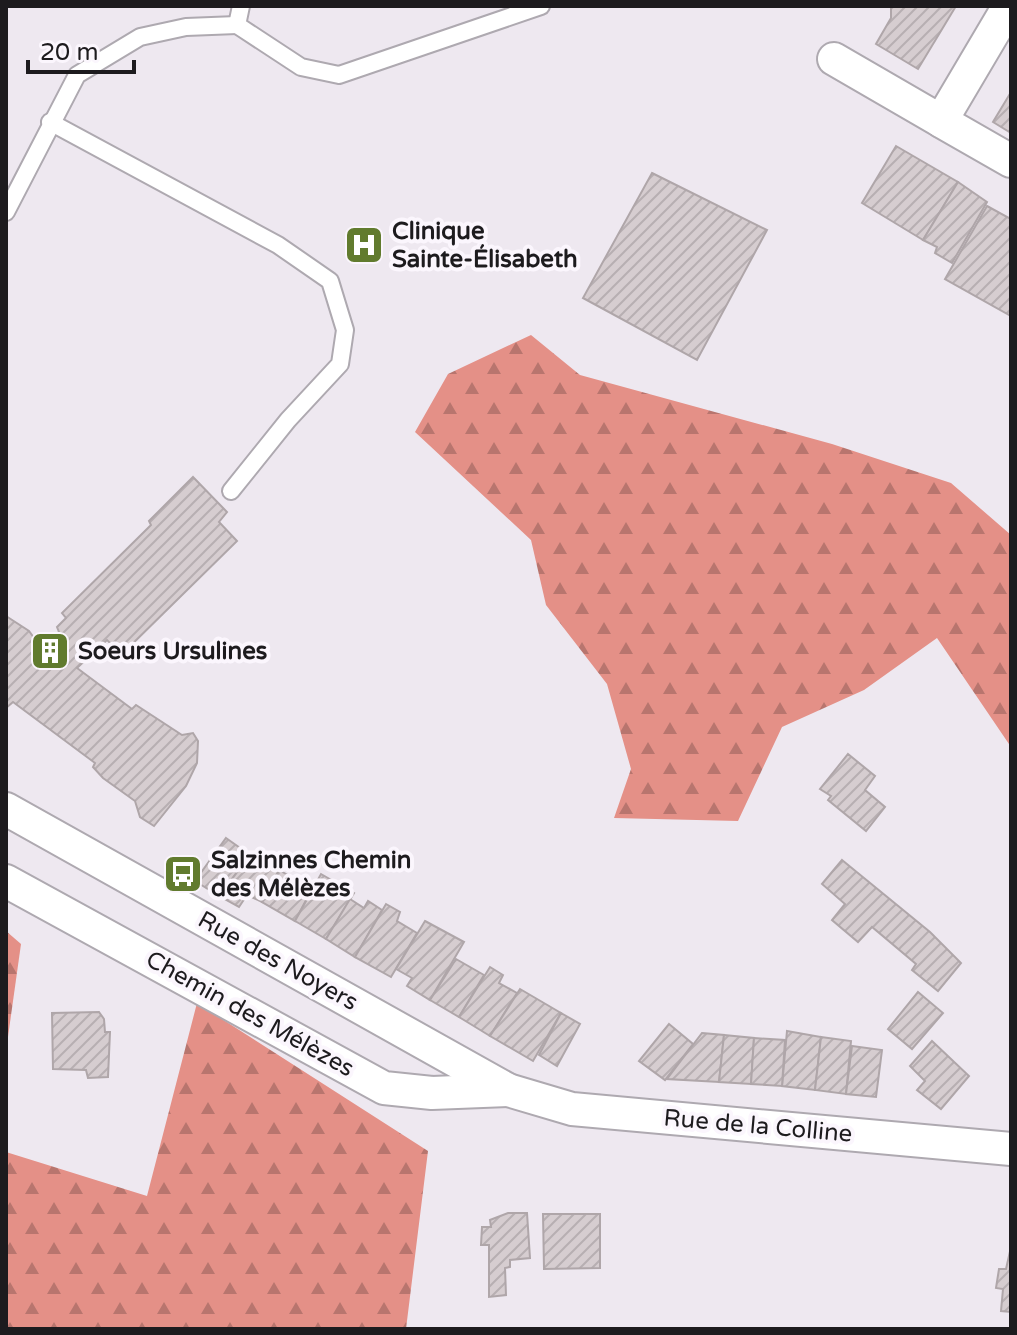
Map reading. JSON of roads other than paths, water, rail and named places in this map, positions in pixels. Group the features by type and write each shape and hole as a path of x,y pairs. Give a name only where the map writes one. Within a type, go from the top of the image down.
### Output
{"street":[{"path":"941,121 1009,6"},
{"path":"834,59 1011,161"},
{"name":"Rue des Noyers","path":"6,809 508,1090"},
{"name":"Chemin des Mélèzes","path":"6,881 384,1088 432,1093 508,1090"},
{"name":"Rue de la Colline","path":"508,1090 572,1109 1011,1149"}],"lane":[{"path":"237,25 241,6"},
{"path":"6,212 77,75 140,37 186,27 237,25 301,67 339,75 541,6"},
{"path":"50,122 278,245 330,281 345,330 340,364 288,420 231,491"}],"place":[{"name":"Clinique Sainte-Élisabeth","path":"364,245"},
{"name":"Soeurs Ursulines","path":"50,651"},
{"name":"Salzinnes Chemin des Mélèzes","path":"183,874"}]}
